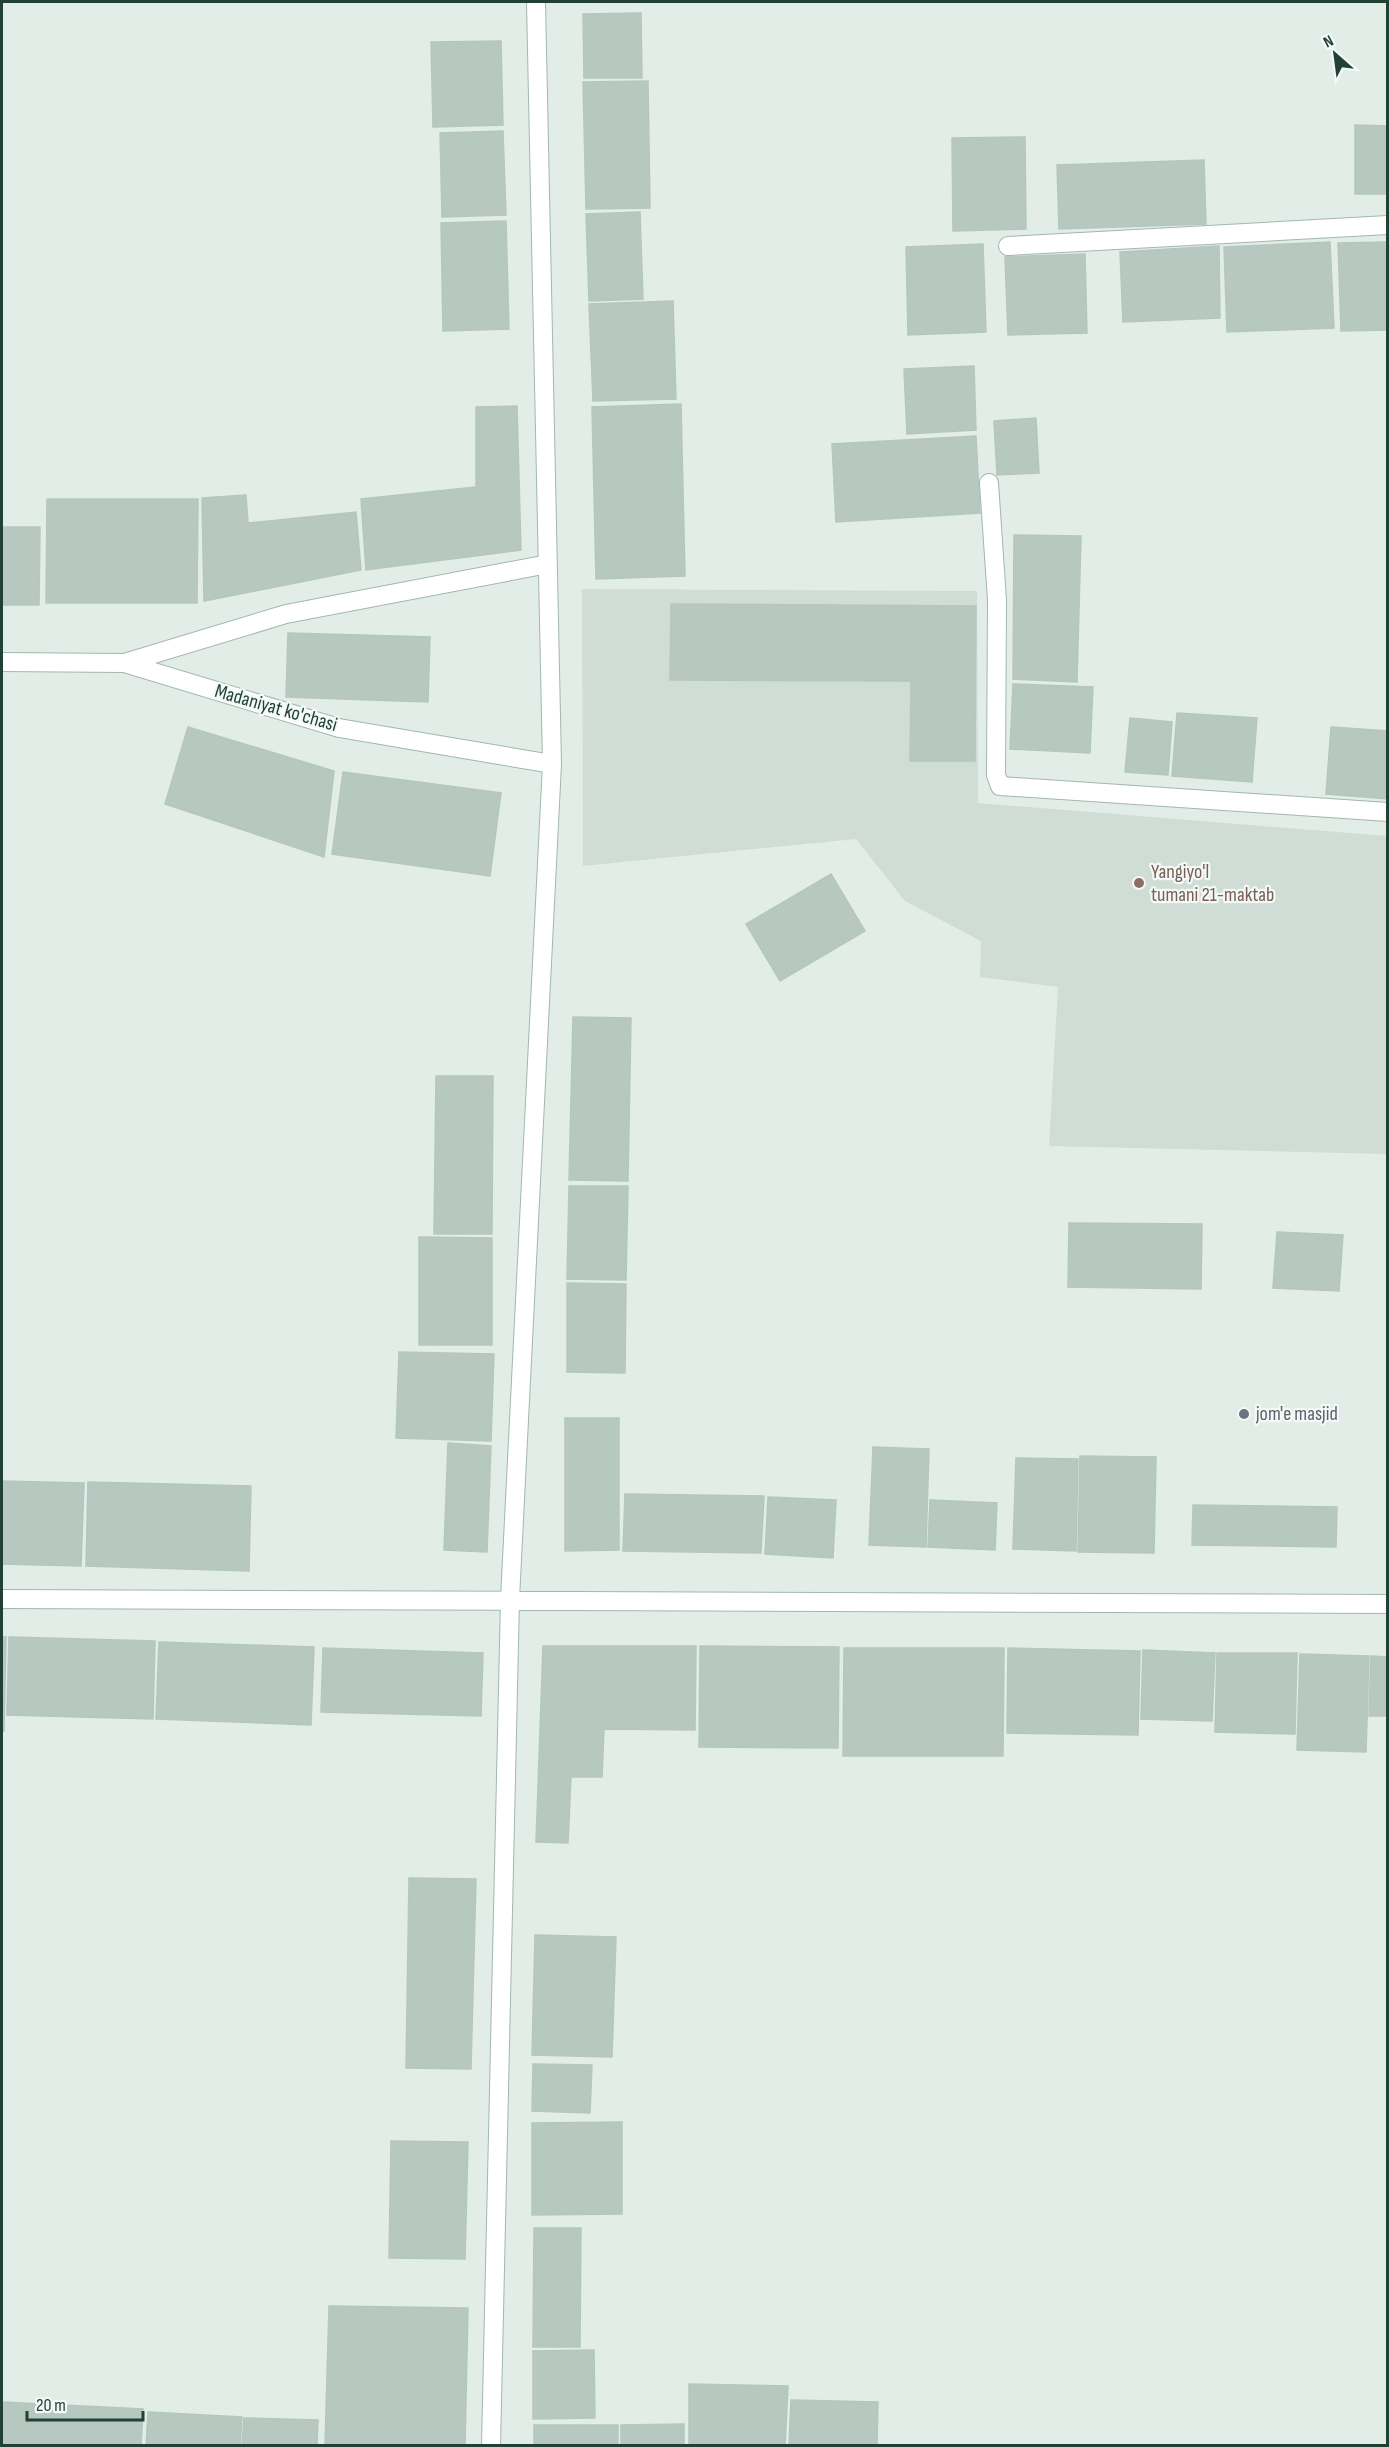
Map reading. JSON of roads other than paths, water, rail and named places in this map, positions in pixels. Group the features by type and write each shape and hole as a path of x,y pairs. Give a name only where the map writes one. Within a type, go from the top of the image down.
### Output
{"street":[{"path":"491,2445 510,1599 552,764 536,2"},
{"path":"1008,246 1388,225"},
{"path":"989,483 998,600 996,775 1000,786 1388,812"},
{"path":"124,663 286,614 548,564"},
{"name":"Madaniyat ko'chasi","path":"2,662 124,663 339,728 552,764"},
{"path":"2,1599 510,1599 1388,1604"}],"place":[{"name":"Yangiyo'l tumani 21-maktab","path":"1139,883"},
{"name":"jom'e masjid","path":"1244,1414"}]}
